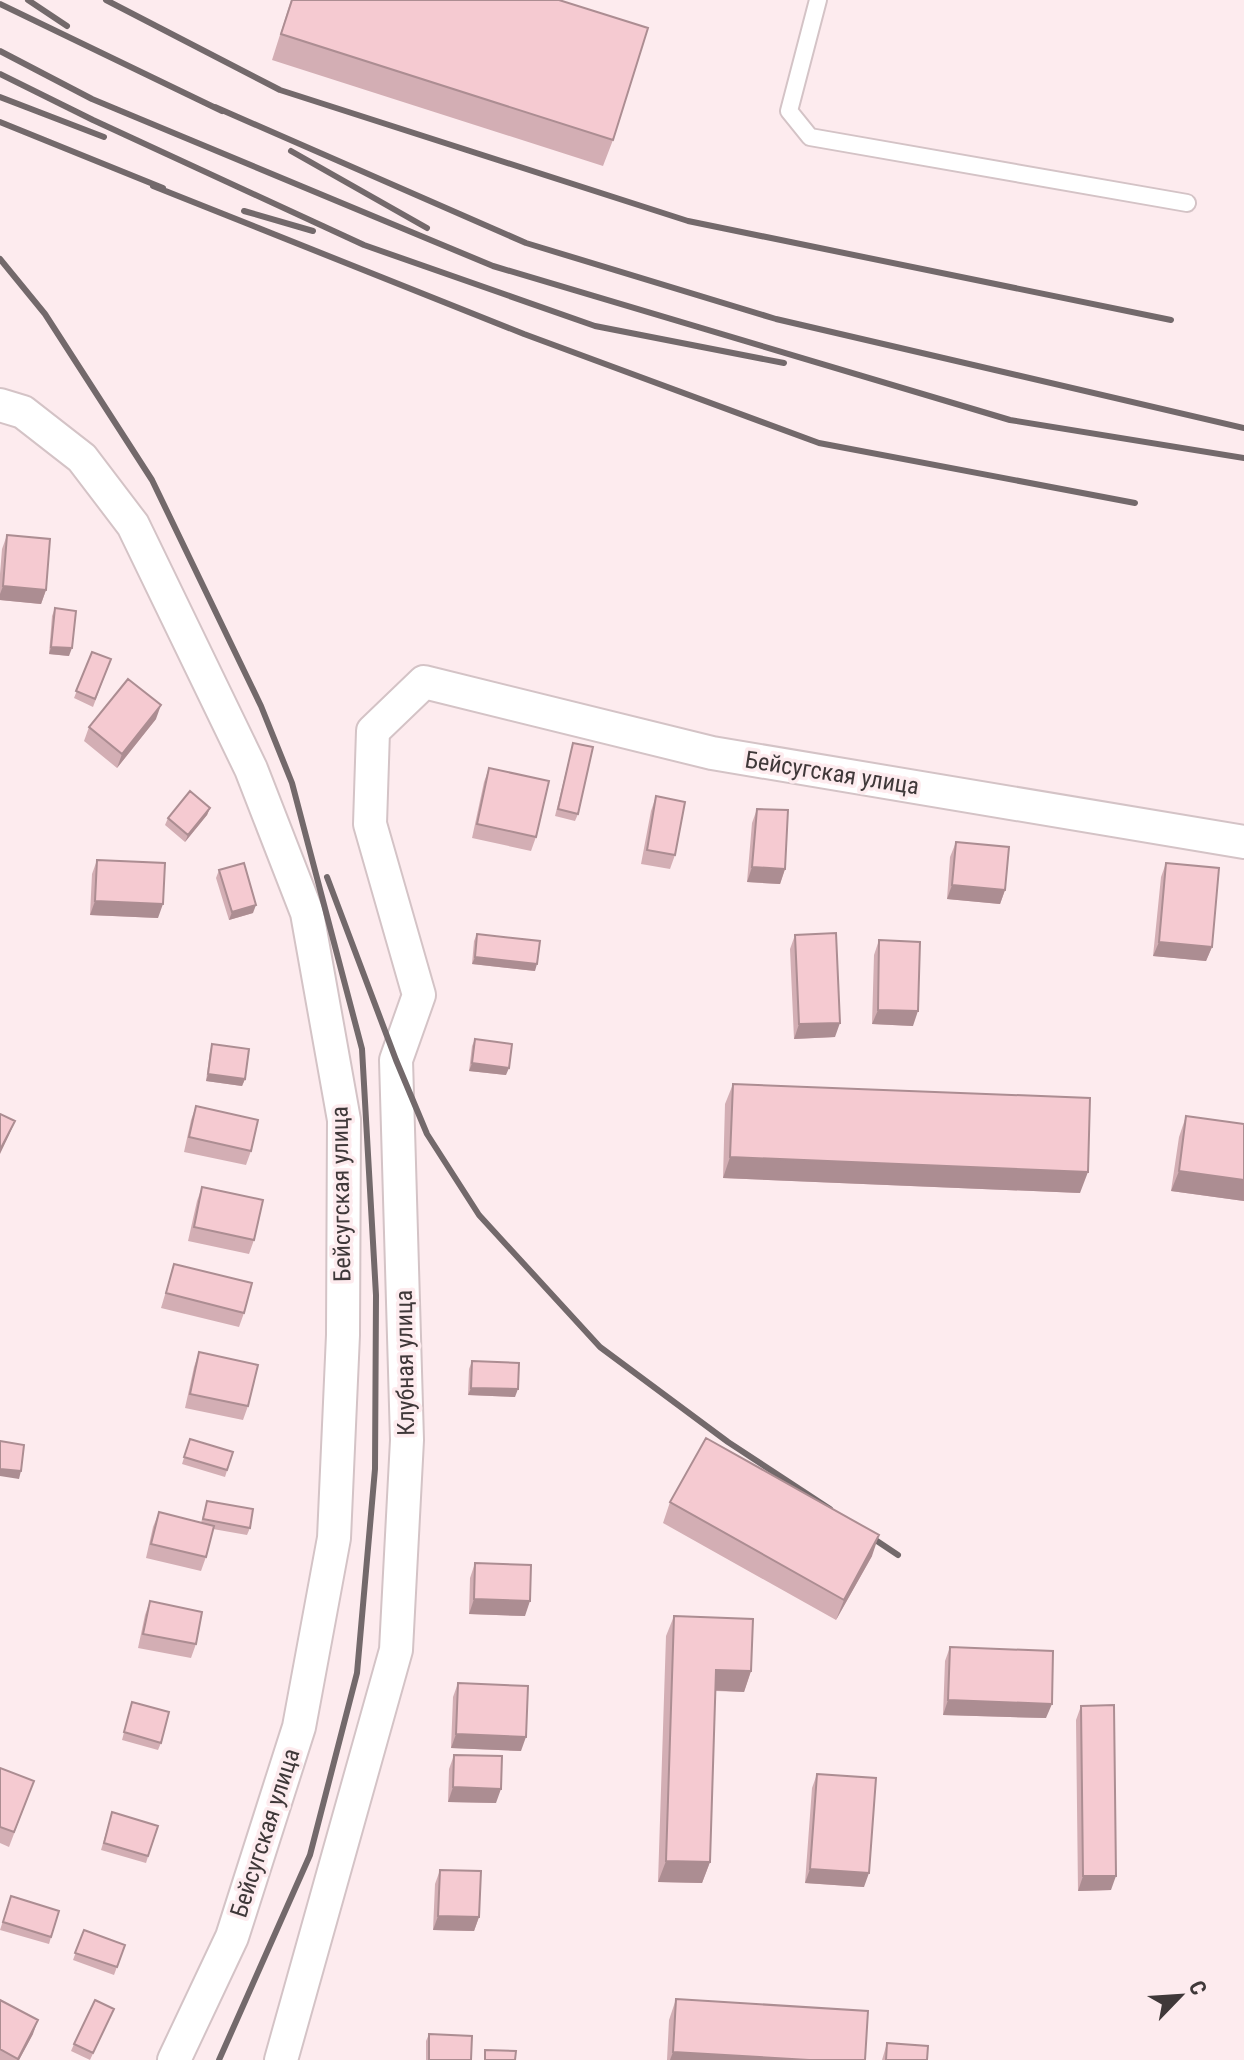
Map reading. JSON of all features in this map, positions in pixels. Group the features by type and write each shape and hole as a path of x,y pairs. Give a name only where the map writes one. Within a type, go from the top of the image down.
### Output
{"street":[{"name":"Бейсугская улица","path":"0,405 23,412 82,458 133,525 251,769 307,913 344,1120 343,1335 334,1538 299,1727 232,1937 174,2060"},
{"name":"Бейсугская улица","path":"424,682 712,753 1244,842"},
{"name":"Клубная улица","path":"281,2060 396,1650 407,1440 396,1060 419,995 370,824 373,731 424,682"}],"lane":[{"path":"818,0 789,111 810,137 1187,203"}],"building":[{"path":"292,0 559,0 648,28 613,140 281,34"},
{"path":"7,535 50,539 46,590 3,586"},
{"path":"55,608 76,611 72,648 51,647"},
{"path":"92,652 111,659 95,699 76,691"},
{"path":"128,679 161,705 122,754 89,727"},
{"path":"573,743 593,747 578,814 558,809"},
{"path":"489,768 549,781 536,837 477,824"},
{"path":"190,791 210,808 188,835 168,818"},
{"path":"656,796 685,802 675,855 647,850"},
{"path":"757,809 788,810 785,869 752,867"},
{"path":"956,842 1009,847 1005,890 952,885"},
{"path":"97,860 165,863 163,904 95,901"},
{"path":"244,863 256,905 232,912 219,870"},
{"path":"1166,863 1219,868 1212,947 1159,942"},
{"path":"836,933 840,1023 799,1024 795,935"},
{"path":"477,934 540,941 537,964 475,957"},
{"path":"879,940 920,942 918,1011 878,1010"},
{"path":"475,1039 512,1044 509,1068 472,1063"},
{"path":"212,1044 249,1049 245,1079 208,1074"},
{"path":"733,1084 1090,1098 1088,1172 730,1157"},
{"path":"196,1106 258,1120 251,1151 189,1137"},
{"path":"0,1114 15,1121 0,1150"},
{"path":"1186,1116 1244,1124 1244,1180 1179,1171"},
{"path":"202,1187 263,1200 254,1240 194,1227"},
{"path":"174,1264 252,1283 244,1313 166,1293"},
{"path":"199,1352 258,1365 248,1406 190,1394"},
{"path":"472,1361 519,1363 518,1389 471,1388"},
{"path":"706,1438 879,1535 844,1600 670,1502"},
{"path":"190,1439 233,1452 227,1470 184,1457"},
{"path":"0,1441 24,1445 21,1471 0,1469"},
{"path":"207,1501 253,1509 250,1528 203,1519"},
{"path":"159,1512 214,1526 206,1557 151,1544"},
{"path":"475,1563 531,1565 530,1601 474,1599"},
{"path":"150,1601 202,1612 196,1644 143,1634"},
{"path":"674,1616 753,1619 751,1671 716,1670 710,1862 666,1861"},
{"path":"950,1647 1053,1651 1052,1704 948,1700"},
{"path":"458,1683 528,1686 526,1737 456,1734"},
{"path":"132,1702 169,1712 161,1743 124,1732"},
{"path":"1114,1705 1116,1876 1083,1876 1081,1706"},
{"path":"454,1755 502,1756 501,1789 453,1787"},
{"path":"0,1768 34,1781 14,1832 0,1827"},
{"path":"817,1774 876,1778 869,1873 810,1869"},
{"path":"112,1812 158,1826 148,1856 104,1843"},
{"path":"440,1870 481,1871 479,1917 438,1916"},
{"path":"11,1896 59,1911 51,1937 3,1922"},
{"path":"84,1930 125,1945 117,1967 75,1953"},
{"path":"676,1999 868,2011 865,2060 673,2052"},
{"path":"0,2000 38,2020 18,2059 0,2049"},
{"path":"95,2000 114,2009 93,2053 74,2044"},
{"path":"429,2034 472,2036 471,2060 429,2060"},
{"path":"887,2043 928,2046 927,2060 886,2060"},
{"path":"485,2050 516,2051 515,2060 485,2060"}],"railway":[{"path":"28,0 67,26"},
{"path":"106,0 280,90 688,221 1171,320"},
{"path":"0,4 222,111"},
{"path":"0,51 92,99 493,266 1010,420 1244,458"},
{"path":"0,74 364,245 595,326 784,363"},
{"path":"0,97 104,137"},
{"path":"215,107 526,243 776,319 1244,428"},
{"path":"0,122 163,188"},
{"path":"291,151 427,228"},
{"path":"153,186 524,334 819,443 1135,503"},
{"path":"244,211 313,231"},
{"path":"0,259 45,314 152,480 261,706 292,783 362,1049 376,1295 375,1469 357,1673 310,1855 219,2060"},
{"path":"327,877 427,1134 479,1215 600,1347 728,1442 830,1509"},
{"path":"859,1529 898,1555"}]}
